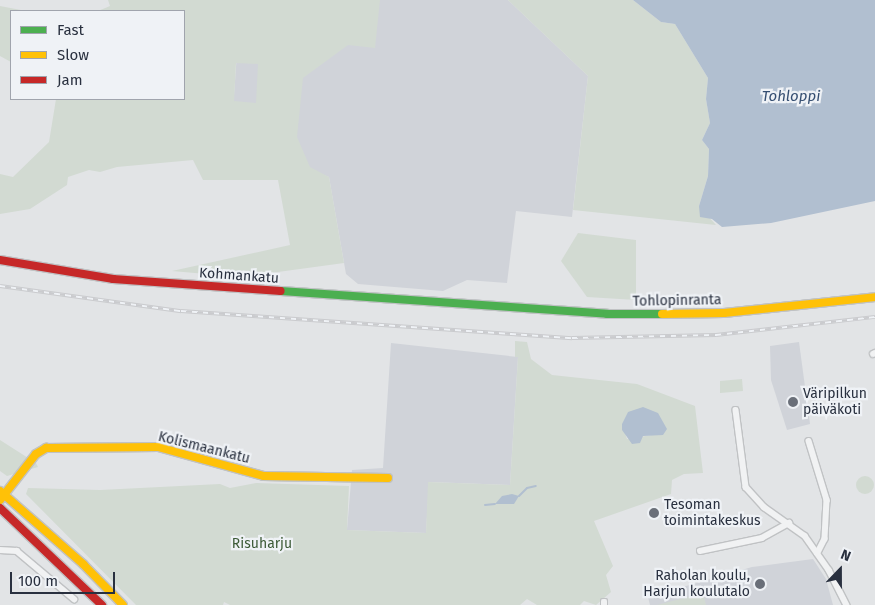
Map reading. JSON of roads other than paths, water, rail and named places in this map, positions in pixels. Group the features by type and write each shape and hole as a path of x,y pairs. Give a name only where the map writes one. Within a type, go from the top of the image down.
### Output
{"street":[{"name":"Kohmankatu","path":"0,260 113,279 478,306"},
{"name":"Tohlopinranta","path":"478,306 607,314 682,314 783,308 875,297"},
{"path":"736,410 746,487 764,507 805,536 818,553 847,605"},
{"path":"809,441 826,500 826,540 818,553"},
{"name":"Kolismaankatu","path":"2,495 36,454 46,448 158,447 264,476 388,478"},
{"path":"2,495 82,564 123,605"},
{"path":"0,508 102,605"},
{"path":"700,551 762,538 788,523"},
{"path":"0,550 17,551 74,600"}],"water":[{"name":"Tohloppi","path":"633,0 875,0 875,201 771,223 722,227 712,219 700,217 699,206 708,176 709,149 702,140 710,123 706,99 708,78 675,24 661,22"},
{"path":"643,407 658,413 667,429 663,435 643,436 640,443 632,444 622,430 622,424 628,412"},
{"path":"512,494 519,496 514,504 495,504 502,496"}],"waterway":[{"path":"519,496 527,488 536,486"},
{"path":"485,505 495,504"}],"railway":[{"path":"0,286 181,311 572,338 716,335 875,317"}],"place":[{"name":"Väripilkun päiväkoti","path":"793,402"},
{"name":"Tesoman toimintakeskus","path":"654,513"},
{"name":"Raholan koulu, Harjun koulutalo","path":"760,584"}],"park label":[{"name":"Risuharju","path":"262,544"}]}
